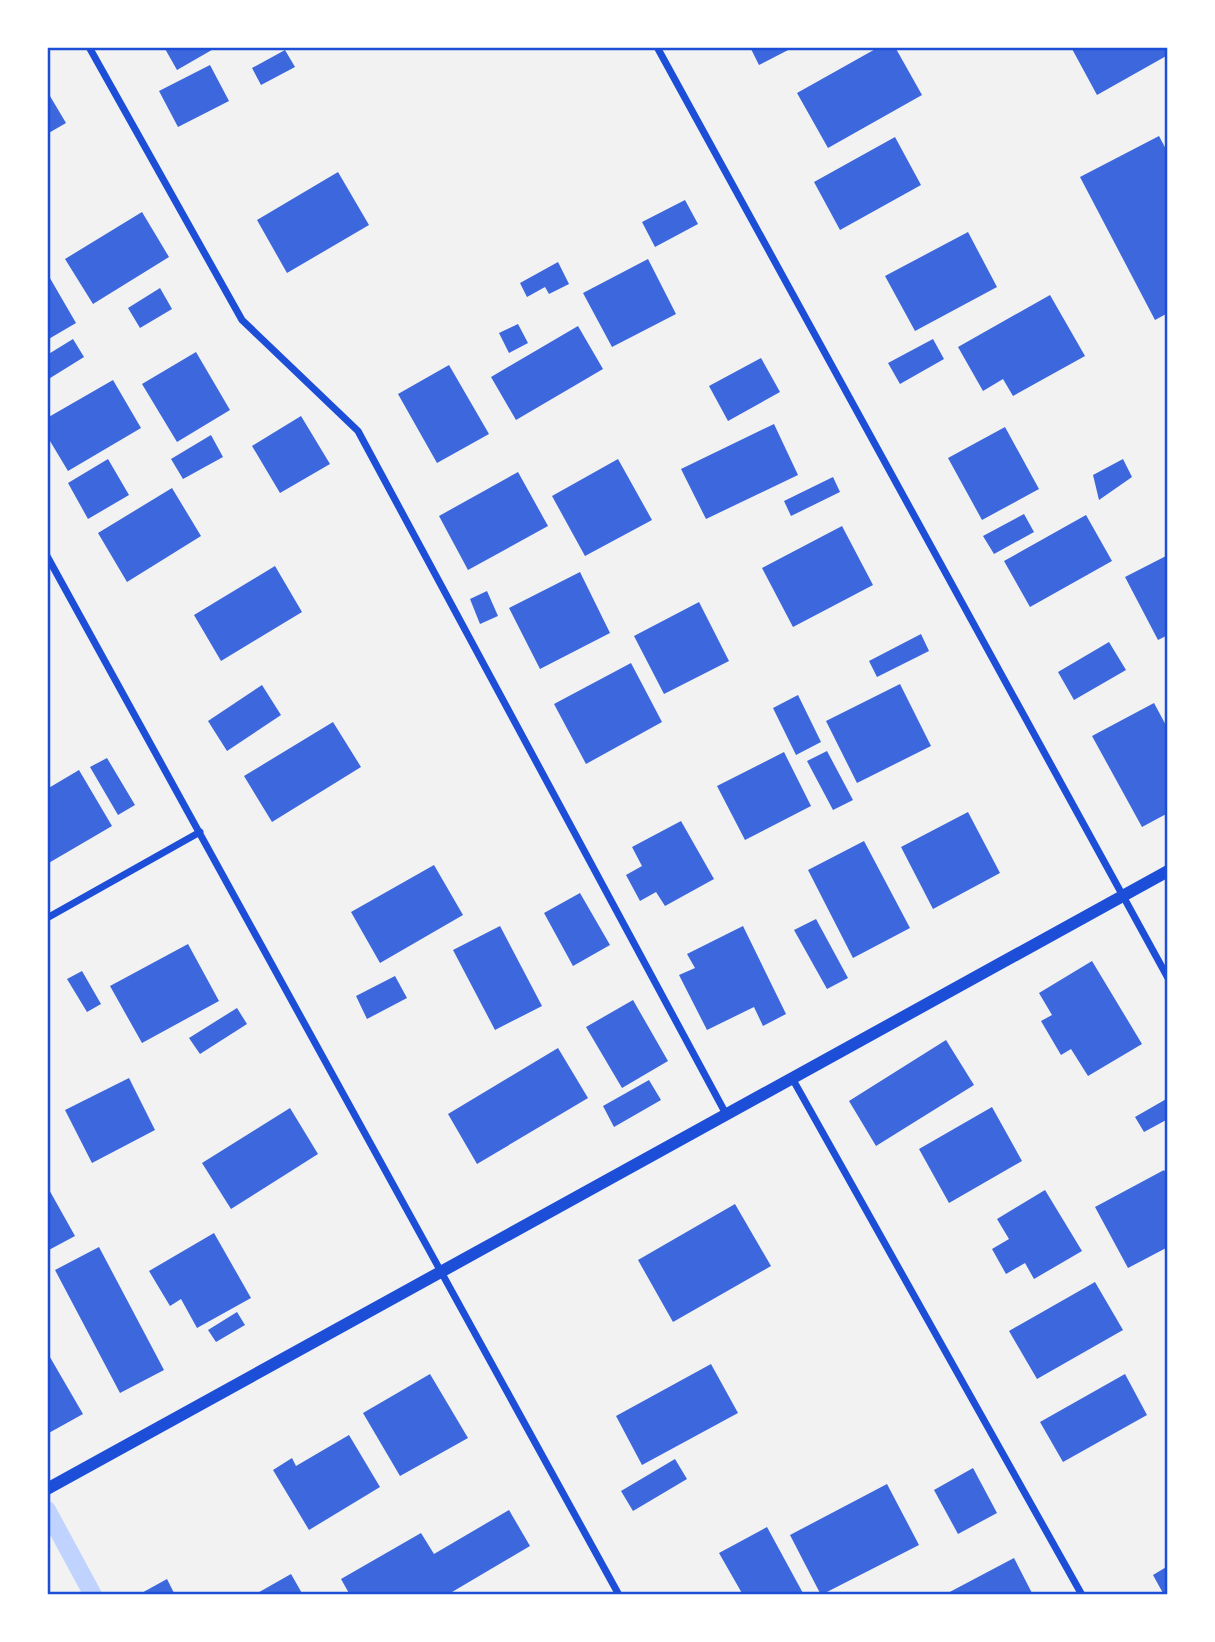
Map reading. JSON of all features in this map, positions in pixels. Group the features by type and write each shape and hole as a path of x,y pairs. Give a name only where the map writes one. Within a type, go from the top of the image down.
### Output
{"street":[{"path":"89,47 242,320 358,431 726,1114"},
{"path":"657,47 1168,978"},
{"path":"47,556 619,1595"},
{"path":"47,918 200,832"},
{"path":"47,1489 1168,871"},
{"path":"792,1078 1082,1595"}],"building":[{"path":"164,47 217,47 177,70"},
{"path":"750,47 794,47 759,65"},
{"path":"879,47 895,47 922,95 828,148 797,93"},
{"path":"1071,47 1168,47 1168,55 1097,95"},
{"path":"285,50 295,67 261,85 252,68"},
{"path":"210,65 229,101 178,127 159,91"},
{"path":"47,91 66,123 47,134"},
{"path":"1159,136 1168,153 1168,313 1155,320 1080,177"},
{"path":"895,137 921,185 840,230 814,182"},
{"path":"338,172 369,225 287,273 257,220"},
{"path":"685,200 698,224 655,247 642,222"},
{"path":"142,212 169,257 93,304 65,259"},
{"path":"968,232 997,287 915,331 885,276"},
{"path":"648,259 676,314 612,347 583,293"},
{"path":"558,262 569,284 549,294 545,287 527,297 520,283"},
{"path":"47,273 76,323 47,340"},
{"path":"160,288 172,309 140,328 128,308"},
{"path":"1050,295 1085,356 1013,396 1003,379 983,391 958,347"},
{"path":"518,324 528,343 509,353 499,333"},
{"path":"578,326 603,369 516,420 491,377"},
{"path":"73,339 84,357 47,380 47,355"},
{"path":"933,339 944,359 900,384 888,363"},
{"path":"196,352 230,410 177,442 142,384"},
{"path":"761,358 780,392 728,421 709,386"},
{"path":"449,365 489,434 437,463 398,394"},
{"path":"113,380 141,428 68,471 47,436 47,418"},
{"path":"301,416 330,464 280,493 252,446"},
{"path":"774,424 798,475 706,519 681,469"},
{"path":"1005,427 1039,489 982,520 948,458"},
{"path":"211,435 223,457 183,479 171,459"},
{"path":"108,459 129,495 88,519 68,483"},
{"path":"618,459 652,520 585,556 552,496"},
{"path":"1123,459 1132,477 1099,500 1093,475"},
{"path":"518,472 548,526 468,570 439,516"},
{"path":"833,477 840,492 791,516 784,501"},
{"path":"172,488 201,536 127,582 98,533"},
{"path":"1024,514 1034,532 994,554 983,536"},
{"path":"1086,515 1112,561 1030,607 1004,561"},
{"path":"842,526 873,585 793,627 762,568"},
{"path":"1168,555 1168,635 1158,640 1125,577"},
{"path":"275,566 302,612 221,661 194,615"},
{"path":"580,572 610,633 540,669 509,608"},
{"path":"487,591 498,616 480,624 470,599"},
{"path":"699,602 729,661 664,694 634,636"},
{"path":"921,634 929,651 877,677 869,661"},
{"path":"1109,642 1126,670 1074,700 1058,672"},
{"path":"631,663 662,722 586,764 554,704"},
{"path":"900,684 931,746 857,783 826,721"},
{"path":"262,685 281,715 227,751 208,721"},
{"path":"798,695 821,742 796,755 773,708"},
{"path":"1154,703 1168,729 1168,813 1142,827 1092,736"},
{"path":"333,722 361,767 272,822 244,776"},
{"path":"827,751 853,800 833,810 807,761"},
{"path":"784,752 811,806 745,840 717,786"},
{"path":"107,758 135,805 118,815 90,767"},
{"path":"79,770 112,826 47,864 47,789"},
{"path":"968,812 1000,873 933,909 901,847"},
{"path":"681,821 714,879 665,906 656,892 640,901 626,875 642,866 632,847"},
{"path":"864,841 910,928 853,958 808,870"},
{"path":"434,865 463,915 380,963 351,912"},
{"path":"580,893 610,945 573,966 544,913"},
{"path":"816,919 848,978 827,989 794,930"},
{"path":"500,926 542,1006 495,1030 453,950"},
{"path":"743,926 786,1014 763,1026 754,1007 707,1030 679,975 695,968 687,954"},
{"path":"188,944 219,1001 142,1043 110,986"},
{"path":"1092,961 1142,1044 1088,1076 1071,1049 1061,1055 1041,1021 1052,1015 1039,993"},
{"path":"82,971 101,1004 87,1012 67,979"},
{"path":"395,976 407,998 367,1019 356,996"},
{"path":"633,1000 668,1061 622,1088 586,1027"},
{"path":"237,1008 247,1024 200,1054 189,1038"},
{"path":"946,1040 974,1085 876,1146 849,1101"},
{"path":"558,1048 588,1098 477,1164 448,1114"},
{"path":"129,1078 155,1130 92,1163 65,1110"},
{"path":"649,1080 661,1100 614,1127 603,1106"},
{"path":"1168,1098 1168,1119 1144,1132 1135,1117"},
{"path":"992,1107 1022,1161 949,1203 919,1149"},
{"path":"290,1108 318,1154 231,1209 202,1163"},
{"path":"1164,1170 1168,1177 1168,1247 1128,1268 1095,1207"},
{"path":"47,1186 75,1236 47,1251"},
{"path":"1045,1190 1082,1251 1034,1279 1025,1263 1006,1274 992,1249 1009,1239 997,1219"},
{"path":"735,1204 771,1266 673,1322 638,1260"},
{"path":"214,1233 251,1298 197,1328 181,1299 170,1306 149,1271"},
{"path":"99,1247 164,1370 120,1393 55,1270"},
{"path":"1095,1282 1123,1330 1037,1379 1009,1331"},
{"path":"237,1312 245,1325 216,1342 208,1330"},
{"path":"47,1352 83,1414 47,1434"},
{"path":"711,1364 738,1413 642,1465 616,1416"},
{"path":"430,1374 468,1438 400,1476 363,1413"},
{"path":"1125,1374 1147,1415 1063,1462 1040,1422"},
{"path":"349,1435 380,1487 309,1530 273,1470 292,1458 296,1466"},
{"path":"675,1459 687,1479 633,1511 621,1491"},
{"path":"973,1468 997,1513 958,1534 934,1490"},
{"path":"887,1484 919,1545 821,1595 790,1535"},
{"path":"509,1510 530,1546 447,1595 350,1595 341,1579 421,1533 434,1554"},
{"path":"767,1527 804,1595 743,1595 719,1553"},
{"path":"1014,1558 1033,1595 944,1595"},
{"path":"1168,1566 1168,1595 1164,1595 1153,1575"},
{"path":"291,1574 303,1595 254,1595"},
{"path":"167,1579 175,1595 138,1595"}],"waterway":[{"path":"47,1510 93,1595"}]}
